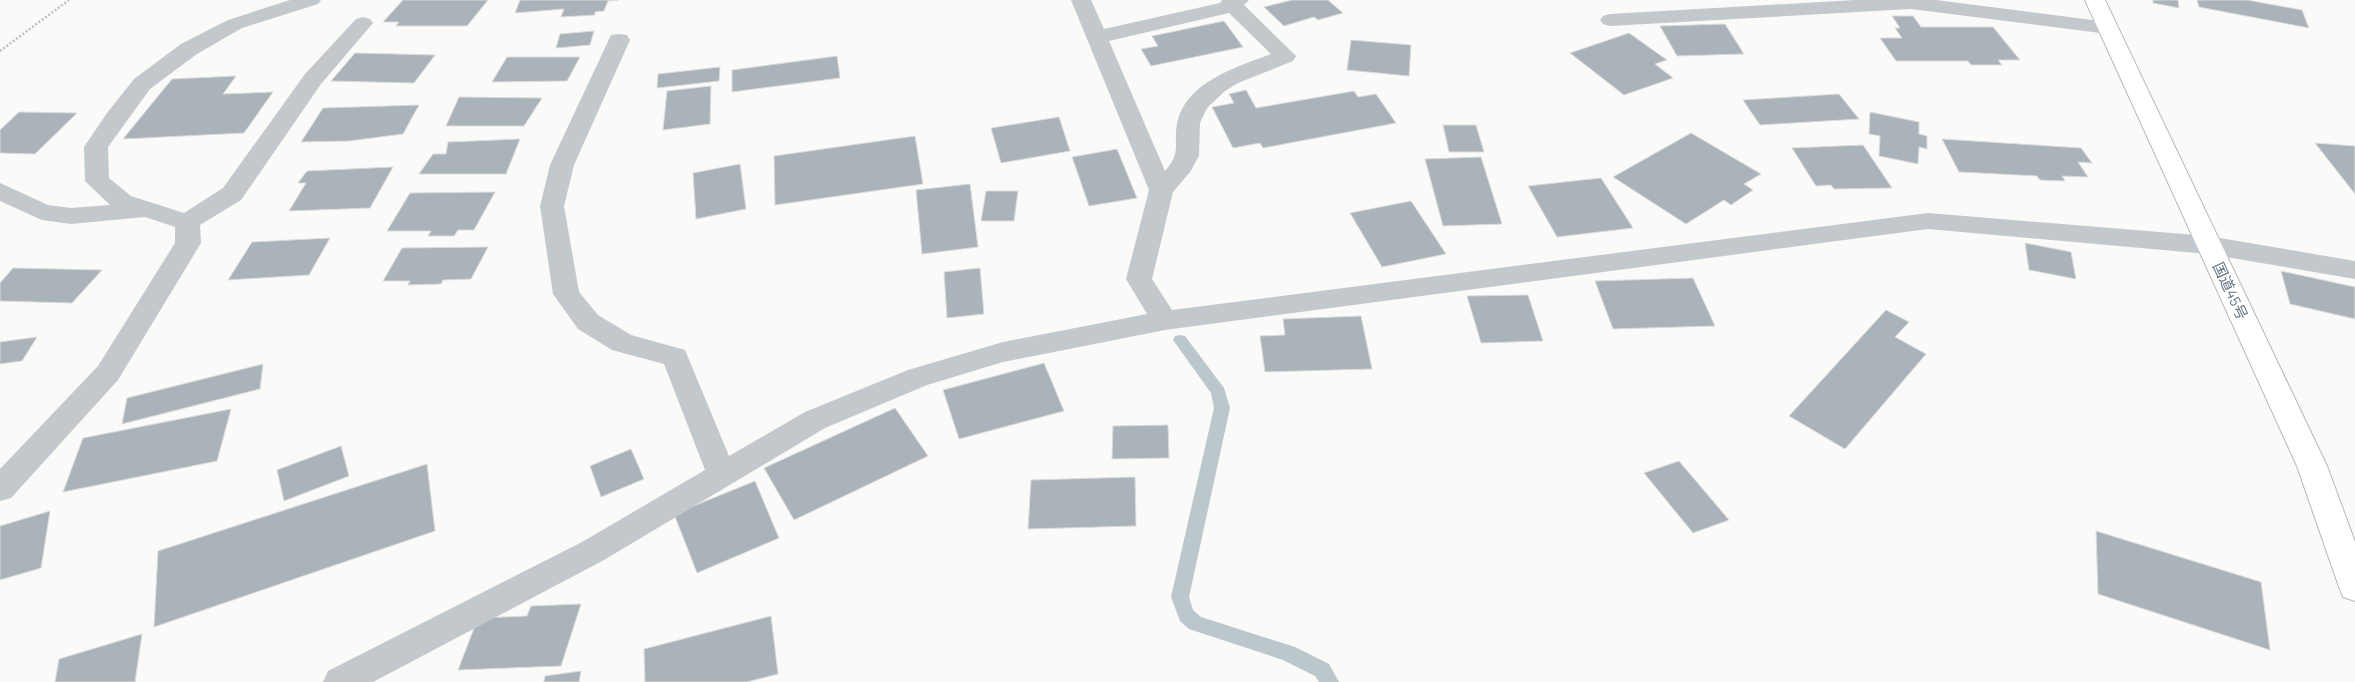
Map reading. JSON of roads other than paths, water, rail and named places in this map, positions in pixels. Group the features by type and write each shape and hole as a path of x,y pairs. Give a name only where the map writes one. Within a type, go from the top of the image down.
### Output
{"highway":[{"name":"国道45号","path":"2095,0 2312,466 2355,587"}],"street":[{"path":"311,0 235,24 189,50 142,84 115,118 96,147 97,181 122,202 187,222 232,194 313,79 363,23"},
{"path":"1081,0 1161,190"},
{"path":"1097,37 1236,3 1285,56 1222,82 1198,101 1188,121 1189,150 1186,161 1161,190 1139,279 1165,320"},
{"path":"1610,20 1911,3 2108,28"},
{"path":"619,40 562,165 552,206 566,294 588,322 622,343 675,357 722,475"},
{"path":"0,191 42,212 71,216 148,210"},
{"path":"0,489 108,373 188,243 187,222"},
{"path":"340,682 592,551 816,420 918,377 1003,352 1165,320 1928,222 2208,244 2355,270"}],"waterway":[{"path":"1180,340 1218,392 1222,408 1180,597 1186,615 1195,623 1288,653 1322,670 1330,682"}]}
